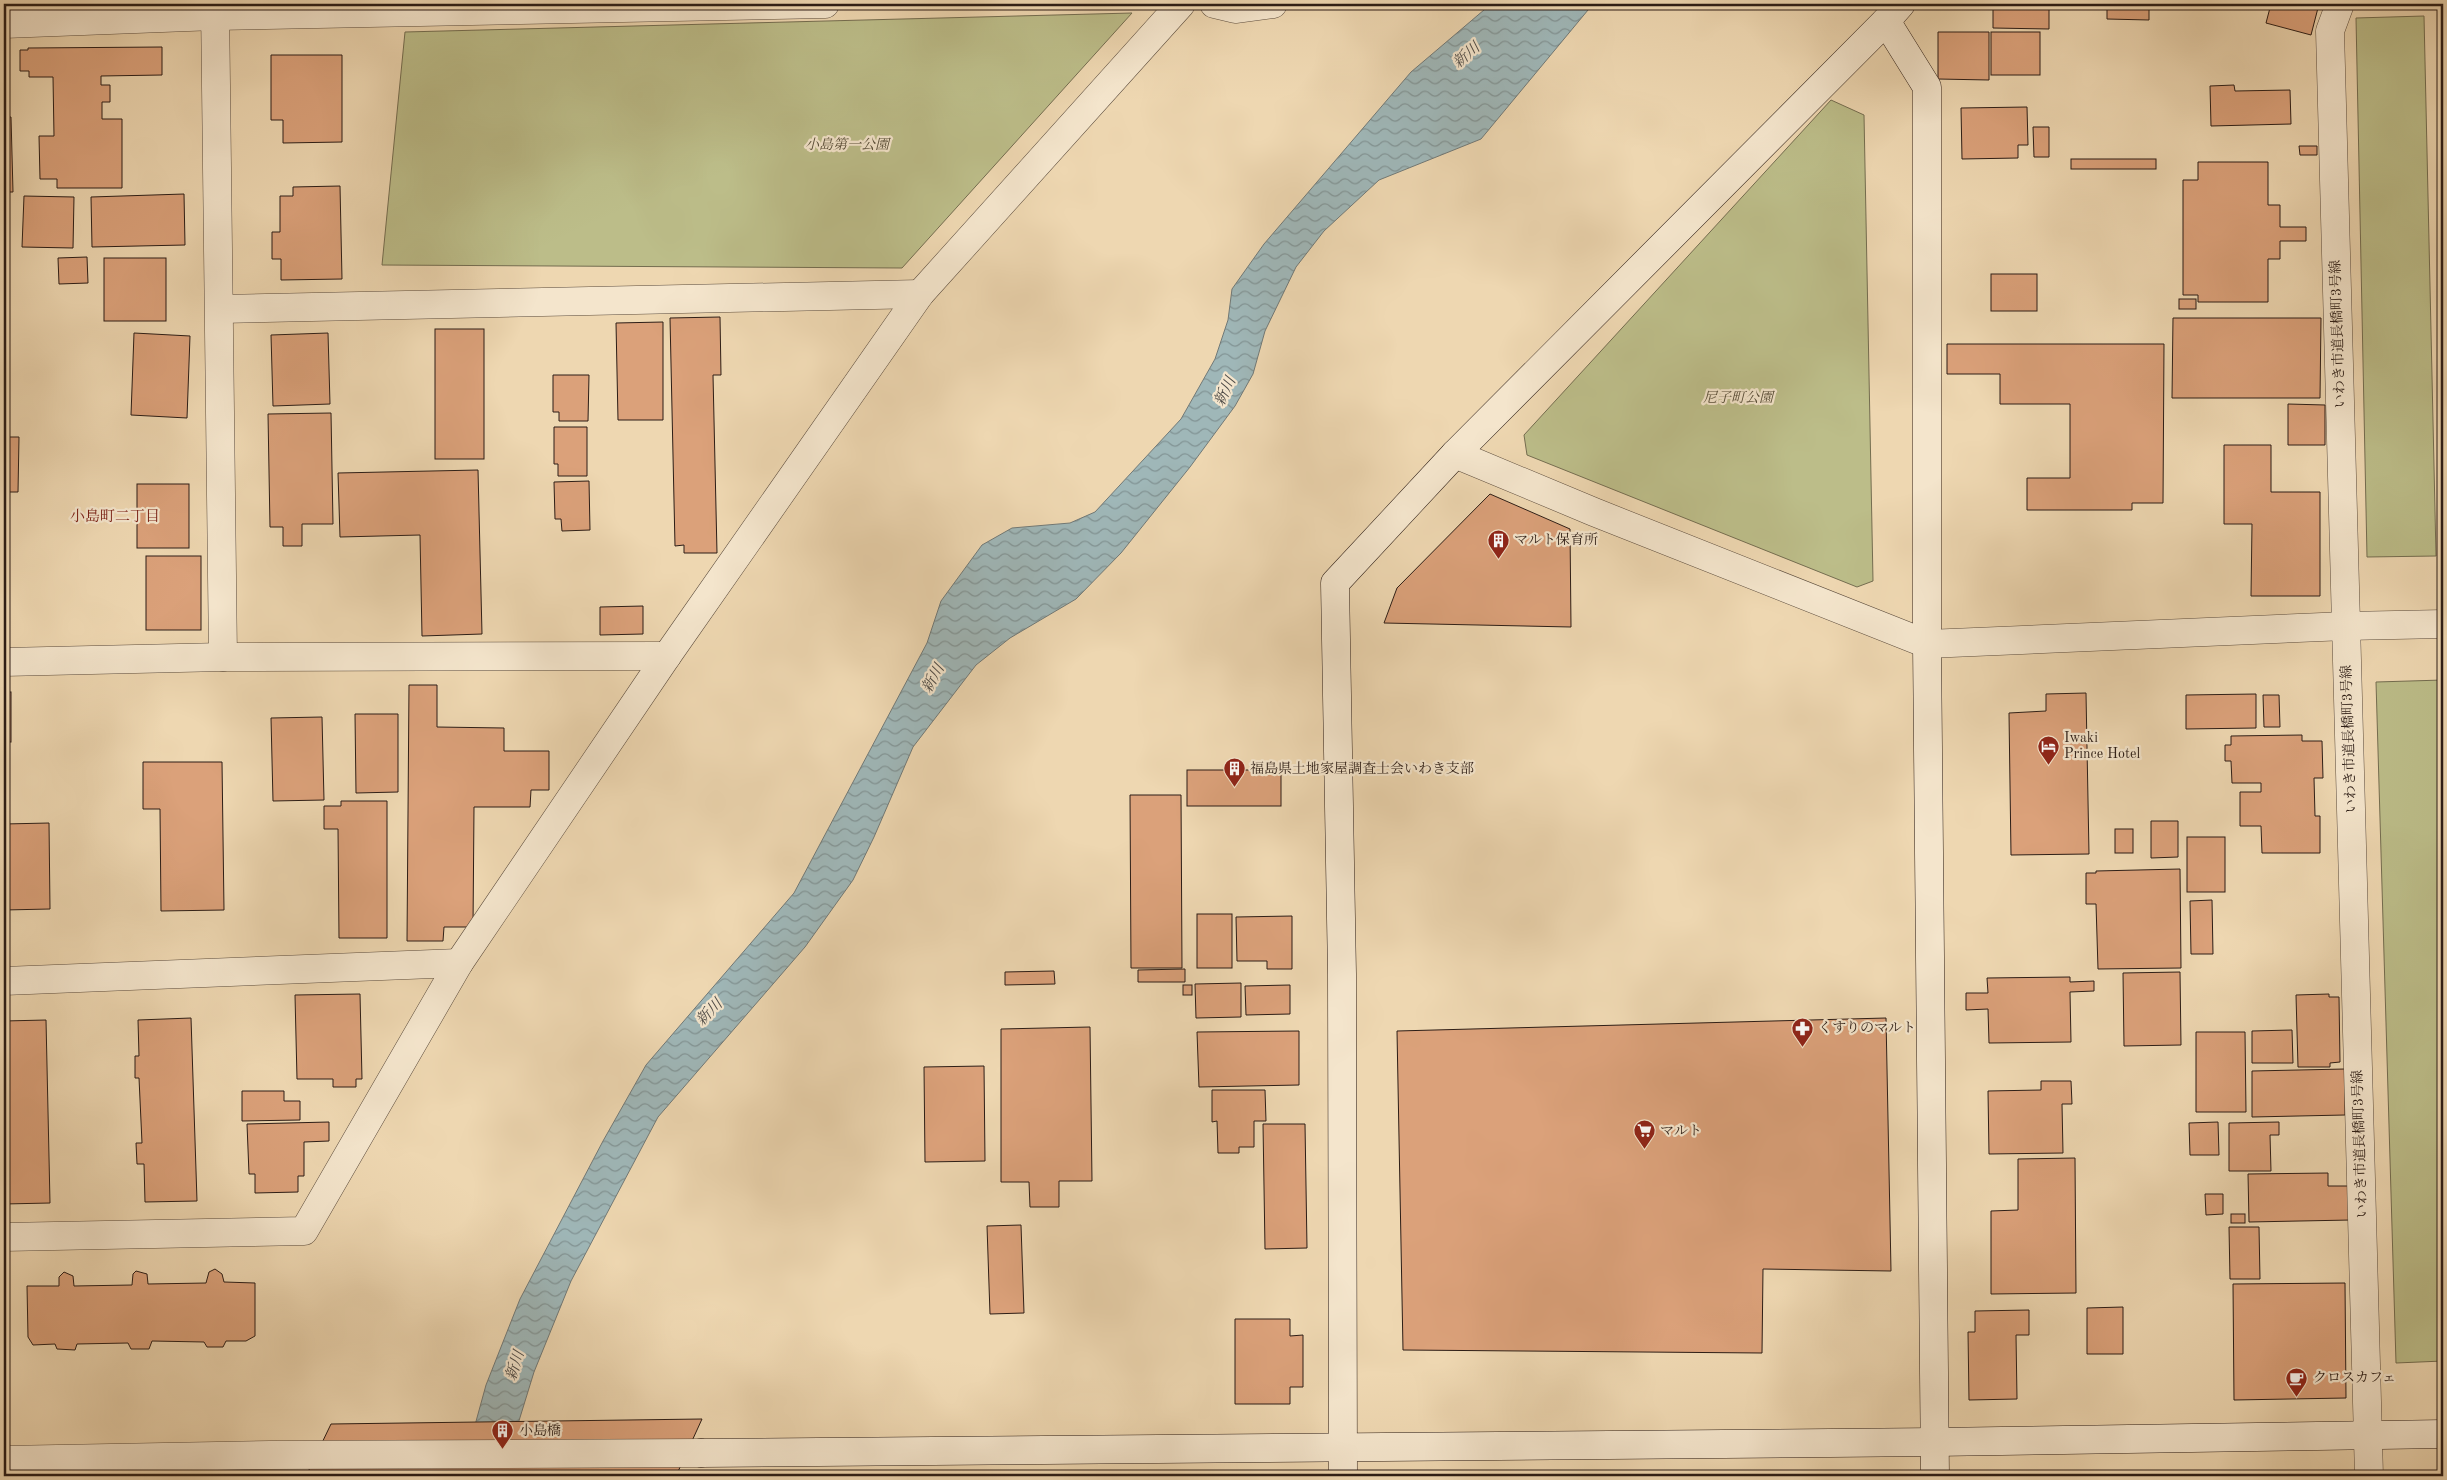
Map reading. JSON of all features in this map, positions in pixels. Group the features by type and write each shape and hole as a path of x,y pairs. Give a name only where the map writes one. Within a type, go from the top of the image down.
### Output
{"street":[{"path":"4,24 215,10 825,4"},
{"path":"4,1237 304,1231 459,963 667,656 920,294 1180,4"},
{"path":"1214,4 1236,9 1273,4"},
{"name":"いわき市道長橋町3号線","path":"2340,4 2330,30 2370,1476"},
{"path":"215,10 223,657"},
{"path":"1343,1476 1342,974 1336,583 1455,454 1893,12 1927,87 1927,644 1935,1476"},
{"path":"220,309 920,294"},
{"path":"1455,454 1603,516 1927,644 2346,626 2443,624"},
{"path":"4,662 223,657 667,656"},
{"path":"4,981 459,963"},
{"path":"4,1460 270,1455 1934,1442 2443,1434"}],"green space":[{"name":"小島第一公園","path":"1132,13 902,268 382,265 405,32"},
{"path":"2424,16 2436,556 2367,557 2356,18"},
{"name":"尼子町公園","path":"1831,100 1864,115 1873,581 1857,587 1527,455 1524,435"},
{"path":"2443,680 2443,1361 2396,1363 2376,682"}],"water":[{"name":"新川","path":"1491,4 1593,4 1481,139 1379,180 1324,231 1296,267 1265,331 1253,374 1235,406 1190,467 1121,553 1076,599 1010,638 976,665 913,747 853,880 805,947 658,1117 571,1281 534,1372 502,1476 461,1476 486,1385 520,1299 603,1141 646,1065 794,893 927,643 941,601 982,545 1012,528 1070,523 1095,512 1181,419 1215,359 1228,320 1232,289 1264,244 1411,72"}],"building":[{"path":"1993,4 2049,4 2049,29 1993,28"},
{"path":"2107,4 2149,4 2149,20 2107,19"},
{"path":"2271,4 2319,4 2311,35 2266,23"},
{"path":"1938,32 1989,32 1989,80 1938,79"},
{"path":"1991,32 2040,32 2040,75 1991,75"},
{"path":"162,47 162,75 101,76 101,85 110,85 110,102 102,102 102,119 122,119 122,188 57,188 57,179 40,179 39,136 54,136 53,77 29,77 29,71 20,71 20,50 28,50 28,48"},
{"path":"271,55 342,55 342,142 283,143 283,120 271,120"},
{"path":"2234,85 2235,91 2290,90 2291,124 2211,126 2210,86"},
{"path":"4,89 7,89 8,115 4,115"},
{"path":"2027,107 2028,145 2018,145 2018,158 1962,159 1961,108"},
{"path":"4,117 11,117 13,192 4,192"},
{"path":"2033,127 2049,127 2049,157 2034,157"},
{"path":"2299,146 2317,146 2317,155 2300,155"},
{"path":"2071,159 2156,159 2156,169 2071,169"},
{"path":"2198,162 2268,162 2268,205 2280,205 2280,227 2306,227 2306,241 2280,241 2280,259 2268,259 2268,302 2198,302 2198,295 2183,295 2183,180 2198,180"},
{"path":"340,186 342,279 281,280 281,259 272,259 272,232 280,232 280,196 293,196 293,187"},
{"path":"184,194 185,245 92,247 91,197"},
{"path":"24,196 74,197 73,248 22,247"},
{"path":"4,213 5,308 4,308"},
{"path":"87,257 88,283 59,284 58,258"},
{"path":"104,258 166,258 166,321 104,321"},
{"path":"1991,274 2037,274 2037,311 1991,311"},
{"path":"2179,299 2196,299 2196,309 2179,309"},
{"path":"720,317 721,375 713,375 717,553 684,553 684,545 675,546 670,318"},
{"path":"2173,318 2321,318 2320,398 2172,398"},
{"path":"663,322 663,420 618,420 616,323"},
{"path":"435,329 484,329 484,459 435,459"},
{"path":"134,333 190,336 187,418 131,415"},
{"path":"328,333 330,404 273,406 271,335"},
{"path":"1947,344 2164,344 2163,503 2132,503 2132,510 2027,510 2027,478 2070,478 2070,404 2000,404 2000,374 1947,374"},
{"path":"553,375 589,375 588,421 559,421 559,412 553,412"},
{"path":"2288,404 2325,405 2325,445 2288,445"},
{"path":"331,413 333,524 302,524 302,546 283,546 283,527 270,527 268,414"},
{"path":"554,427 587,427 587,476 558,476 558,464 554,464"},
{"path":"4,437 19,437 18,492 4,492"},
{"path":"2224,445 2271,445 2271,492 2320,492 2320,596 2251,596 2252,524 2224,524"},
{"path":"478,470 482,634 422,636 420,535 340,537 338,473"},
{"path":"589,481 590,530 562,531 561,519 555,519 554,482"},
{"path":"137,484 189,484 189,548 137,548"},
{"name":"マルト保育所","path":"1490,494 1570,529 1571,627 1384,623 1397,588"},
{"path":"146,556 201,556 201,630 146,630"},
{"path":"643,606 643,634 600,635 600,607"},
{"path":"409,685 437,685 437,727 504,728 504,751 549,751 549,790 531,790 530,807 474,807 473,927 444,927 443,941 407,941"},
{"path":"4,692 11,692 11,742 4,742"},
{"name":"Iwaki Prince Hotel","path":"2086,693 2089,854 2011,855 2009,713 2046,711 2046,694"},
{"path":"2256,694 2256,728 2186,729 2186,695"},
{"path":"2263,695 2279,695 2280,727 2264,727"},
{"path":"355,714 398,714 398,792 356,793"},
{"path":"322,717 324,800 273,801 271,718"},
{"path":"2302,735 2302,741 2322,741 2323,778 2314,778 2315,816 2320,816 2320,853 2262,853 2261,826 2240,826 2240,792 2261,792 2261,783 2232,783 2231,761 2225,761 2225,745 2231,745 2231,736"},
{"path":"143,762 222,762 224,910 161,911 160,809 143,809"},
{"name":"福島県土地家屋調査士会いわき支部","path":"1187,770 1281,770 1281,806 1187,806"},
{"path":"1130,795 1181,795 1182,968 1131,968"},
{"path":"341,801 387,801 387,938 339,938 338,829 324,829 324,806 341,806"},
{"path":"2151,821 2178,821 2178,857 2151,858"},
{"path":"49,823 50,909 4,910 4,824"},
{"path":"2115,829 2133,829 2133,853 2115,853"},
{"path":"2187,837 2225,837 2225,892 2187,892"},
{"path":"2180,869 2181,968 2098,969 2096,904 2086,904 2086,873 2096,873 2096,871"},
{"path":"2212,900 2213,954 2191,954 2190,901"},
{"path":"1197,914 1232,914 1232,968 1197,968"},
{"path":"1292,916 1292,969 1267,969 1267,961 1237,961 1236,917"},
{"path":"1185,969 1185,982 1138,982 1138,970"},
{"path":"1054,971 1055,984 1005,985 1005,972"},
{"path":"2180,972 2181,1045 2124,1046 2123,973"},
{"path":"2070,977 2070,982 2094,981 2094,991 2070,992 2071,1042 1989,1043 1988,1009 1966,1010 1966,993 1988,993 1987,978"},
{"path":"1241,983 1241,1017 1196,1018 1195,984"},
{"path":"1183,985 1192,985 1192,995 1183,995"},
{"path":"1290,985 1290,1014 1246,1015 1245,986"},
{"path":"360,994 362,1079 356,1079 356,1087 333,1087 333,1079 297,1079 295,995"},
{"path":"2329,994 2329,997 2339,997 2340,1062 2330,1063 2330,1067 2298,1067 2296,995"},
{"path":"191,1018 197,1201 145,1202 144,1164 137,1164 136,1143 142,1143 139,1078 135,1078 135,1056 139,1056 138,1020"},
{"name":"マルト","path":"1886,1018 1891,1271 1763,1269 1762,1353 1403,1350 1397,1031"},
{"path":"46,1020 50,1203 4,1204 4,1021"},
{"path":"1090,1027 1092,1181 1059,1181 1059,1207 1030,1207 1029,1182 1001,1182 1001,1029"},
{"path":"2292,1030 2293,1063 2252,1063 2252,1031"},
{"path":"1299,1031 1299,1085 1199,1087 1197,1032"},
{"path":"2196,1032 2245,1032 2246,1112 2196,1112"},
{"path":"984,1066 985,1161 925,1162 924,1067"},
{"path":"2345,1069 2345,1115 2252,1117 2252,1071"},
{"path":"2041,1081 2071,1081 2072,1104 2062,1104 2063,1153 1989,1154 1988,1091 2041,1090"},
{"path":"1212,1090 1265,1090 1266,1121 1254,1121 1254,1147 1239,1147 1239,1153 1218,1153 1217,1121 1212,1122"},
{"path":"242,1091 284,1091 284,1101 300,1101 300,1120 242,1121"},
{"path":"329,1122 329,1141 304,1142 304,1176 298,1176 298,1192 255,1193 255,1174 249,1174 247,1124"},
{"path":"2218,1122 2219,1155 2190,1155 2189,1123"},
{"path":"2279,1122 2279,1135 2270,1135 2271,1171 2229,1171 2229,1123"},
{"path":"1263,1124 1305,1124 1307,1248 1265,1249"},
{"path":"2075,1158 2076,1293 1991,1294 1991,1211 2018,1210 2018,1159"},
{"path":"2328,1173 2328,1186 2351,1186 2351,1220 2249,1222 2248,1174"},
{"path":"2205,1194 2223,1194 2223,1214 2206,1215"},
{"path":"2231,1214 2245,1214 2245,1223 2231,1223"},
{"path":"1021,1225 1024,1313 990,1314 987,1226"},
{"path":"2229,1227 2259,1227 2260,1279 2230,1279"},
{"path":"215,1269 222,1274 224,1282 255,1283 255,1336 246,1341 226,1341 223,1347 207,1347 204,1342 152,1341 149,1349 131,1349 128,1343 77,1344 75,1350 57,1349 55,1344 33,1345 28,1337 27,1286 59,1286 59,1277 64,1272 73,1276 74,1286 132,1285 133,1274 136,1271 147,1274 148,1284 206,1283 209,1272"},
{"path":"2345,1283 2346,1398 2234,1400 2233,1284"},
{"path":"2123,1307 2123,1354 2087,1354 2087,1308"},
{"path":"2029,1310 2029,1335 2016,1335 2017,1399 1969,1400 1968,1332 1975,1332 1975,1311"},
{"path":"1235,1319 1290,1319 1290,1336 1303,1335 1303,1387 1290,1387 1290,1404 1235,1404"},
{"name":"小島橋","path":"702,1419 676,1476 306,1476 331,1424"}],"place":[{"name":"マルト保育所","path":"1498,559"},
{"name":"Iwaki Prince Hotel","path":"2048,765"},
{"name":"福島県土地家屋調査士会いわき支部","path":"1234,788"},
{"name":"くすりのマルト","path":"1802,1047"},
{"name":"マルト","path":"1644,1150"},
{"name":"クロスカフェ","path":"2297,1397"},
{"name":"小島橋","path":"503,1450"}],"district":[{"name":"小島町二丁目","path":"115,517"}]}
